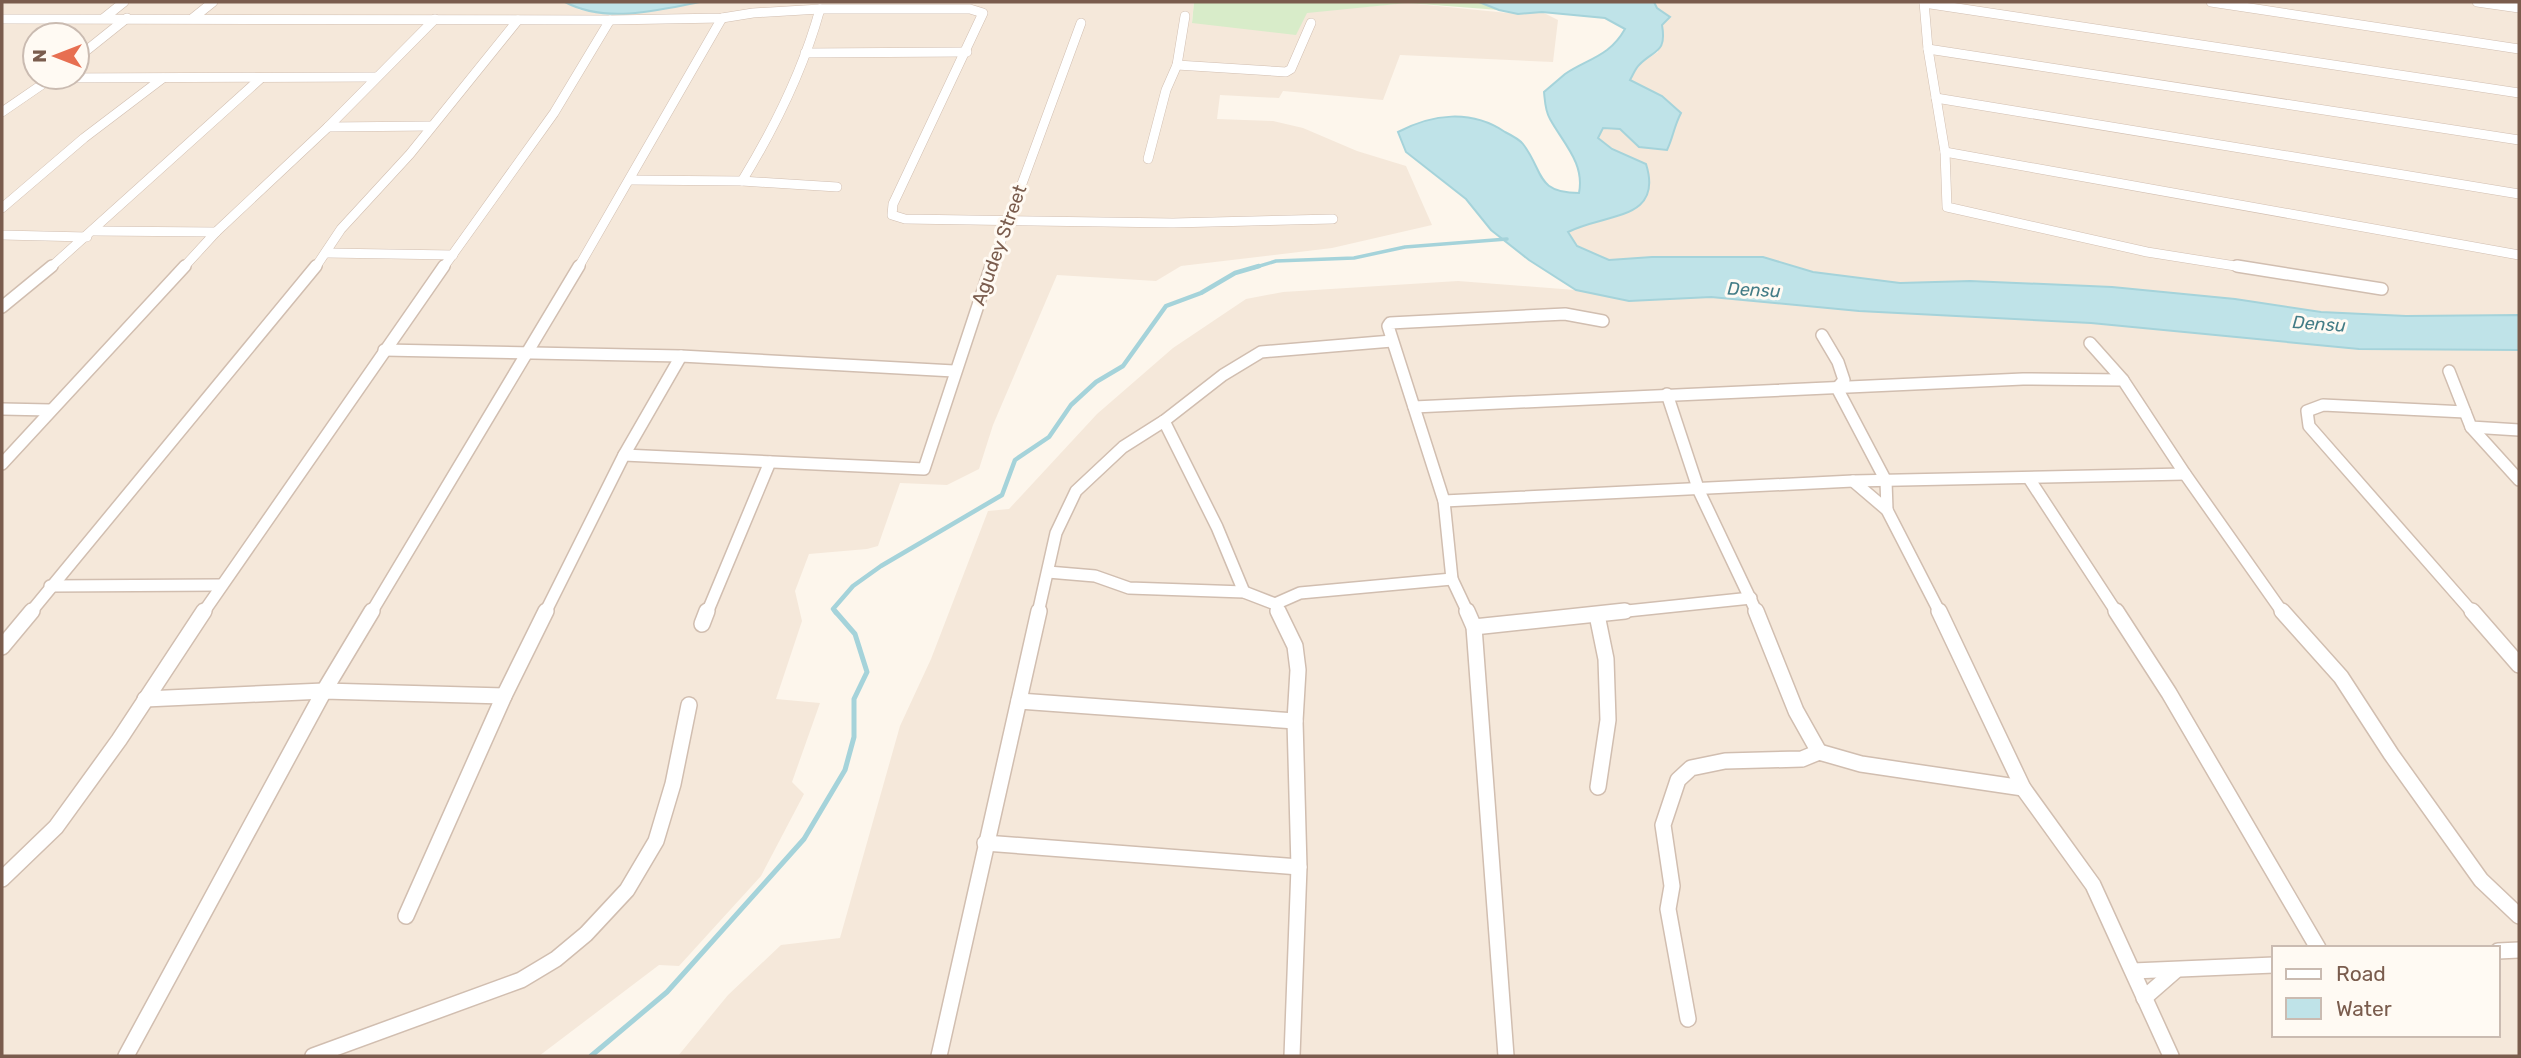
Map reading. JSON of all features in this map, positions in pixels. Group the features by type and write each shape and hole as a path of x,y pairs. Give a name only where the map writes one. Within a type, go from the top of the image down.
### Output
{"street":[{"path":"104,18 124,2"},
{"path":"193,18 214,2"},
{"path":"2382,289 2147,252 1947,207 1945,152 1928,49 1924,2 2519,93"},
{"path":"2211,2 2519,49"},
{"path":"2477,2 2519,8"},
{"path":"2,19 610,20 722,18 753,13 884,4 970,9 983,13 967,52 893,204 892,215 905,219 1196,223 1333,219"},
{"path":"742,181 766,143 815,30 820,9"},
{"path":"1149,159 1164,98 1177,65 1185,16"},
{"path":"91,47 127,18"},
{"path":"125,1056 324,691 530,351 722,18"},
{"path":"2,31 18,19"},
{"path":"2,464 216,232 328,127 435,19"},
{"path":"2,647 327,253 341,229 410,155 518,20"},
{"path":"2,879 56,827 384,350 554,113 610,20"},
{"name":"Agudey Street","path":"770,462 924,469 954,371 1006,221 1081,23"},
{"path":"1177,65 1286,72 1291,68 1311,23"},
{"path":"1928,49 2519,140"},
{"path":"805,53 967,52"},
{"path":"91,77 377,77"},
{"path":"2,208 83,138 163,78"},
{"path":"2,307 7,299 30,287 90,234 260,79"},
{"path":"2,112 32,91"},
{"path":"1936,98 2519,194"},
{"path":"328,127 432,126"},
{"path":"1945,152 2519,255"},
{"path":"630,180 742,181 837,187"},
{"path":"2,235 216,232"},
{"path":"327,253 453,255"},
{"path":"1506,1056 1474,627 1452,579 1444,501 1388,327 1390,323 1565,314 1603,321"},
{"path":"1822,335 1838,362 1844,380 1836,388"},
{"path":"939,1056 1056,533 1076,491 1124,447 1164,421 1223,375 1261,352 1392,341"},
{"path":"2090,343 2123,380 2279,608 2341,677 2391,754 2481,880 2519,916"},
{"path":"384,350 681,356 954,371"},
{"path":"406,916 504,696 624,455 681,356"},
{"path":"2449,371 2471,427 2519,480"},
{"path":"1414,407 2023,379 2123,380"},
{"path":"1836,388 1886,481 1887,510"},
{"path":"1667,394 1699,491 1751,598 1796,711 1819,752"},
{"path":"2465,412 2323,405 2307,411 2309,426 2519,665"},
{"path":"2,409 50,410"},
{"path":"1164,421 1217,527 1244,593"},
{"path":"2471,427 2519,430"},
{"path":"624,455 770,462 702,624"},
{"path":"1444,501 1699,491 1853,481 2030,480 2185,474"},
{"path":"2030,480 2169,693 2317,946"},
{"path":"1853,481 1887,510 1926,584 2023,788 2093,885 2171,1056"},
{"path":"1048,572 1095,576 1129,588 1244,593 1275,604 1300,593 1452,579"},
{"path":"51,586 221,585"},
{"path":"1474,627 1751,598"},
{"path":"1275,604 1295,646 1298,670 1295,721 1299,867 1292,1056"},
{"path":"1597,615 1606,659 1608,720 1598,787"},
{"path":"2,626 19,626"},
{"path":"145,699 324,691 504,696"},
{"path":"1019,701 1295,721"},
{"path":"313,1056 504,986 540,970 580,937 632,885 648,858 667,810 689,705"},
{"path":"1688,1019 1668,909 1672,886 1663,825 1678,780 1691,768 1725,761 1802,759 1819,752 1861,764 2023,788"},
{"path":"985,843 1299,867"},
{"path":"2500,951 2519,950"},
{"path":"2133,971 2272,965"},
{"path":"2144,998 2175,971"}],"shaded area":[{"path":"2,2 565,2 580,10 613,14 700,2 1194,2 1192,22 1407,3 1518,14 1542,12 1558,20 1553,62 1400,55 1383,100 1283,91 1279,98 1220,95 1217,119 1273,121 1303,128 1357,151 1406,166 1432,225 1332,248 1181,266 1156,281 1057,275 993,425 979,469 947,485 900,483 878,546 809,554 795,591 802,621 776,699 820,703 792,782 804,794 761,876 679,966 659,965 539,1056 2,1056"},
{"path":"1654,2 2519,2 2519,315 2406,316 2321,312 2234,299 2112,287 1970,281 1900,283 1813,272 1763,257 1652,257 1609,260 1577,246 1568,232 1590,221 1618,215 1646,164 1612,149 1598,138 1603,128 1620,129 1639,147 1666,150 1672,139 1672,129 1662,96 1630,80 1639,64 1658,52"},
{"path":"1458,281 1575,290 1629,301 1711,297 1859,311 2091,323 2359,349 2519,350 2519,1056 678,1056 728,995 781,945 840,938 900,726 931,659 988,511 1009,509 1097,414 1173,348 1246,299 1283,292"}],"green space":[{"path":"1194,2 1479,2 1499,10 1407,3 1307,13 1296,35 1192,23"}],"water":[{"path":"565,2 700,2 614,14 581,9"},
{"name":"Densu","path":"1479,2 1654,2 1657,8 1670,17 1662,25 1661,46 1639,65 1630,80 1662,96 1681,113 1667,150 1639,147 1620,129 1603,128 1598,138 1612,149 1646,164 1649,183 1647,196 1639,206 1628,212 1568,232 1577,246 1609,260 1652,257 1763,257 1813,272 1900,283 1970,281 2112,287 2235,299 2321,312 2406,316 2519,315 2519,350 2359,349 2091,323 1859,311 1711,297 1629,301 1576,290 1529,260 1491,230 1466,199 1406,152 1398,132 1438,118 1465,117 1479,120 1521,142 1547,185 1565,192 1579,193 1576,163 1548,116 1544,92 1565,74 1612,46 1625,29 1605,18 1542,12 1518,14"}],"waterway":[{"path":"1253,268 1276,261 1354,258 1405,247 1507,239"},
{"path":"836,613 833,609 853,586 881,566 1002,495 1015,460 1049,437 1071,405 1096,382 1123,366 1166,306 1201,293 1235,273 1259,266"},
{"path":"591,1056 667,992 804,839 845,770 854,737 854,699 867,672 855,634 835,611"}]}
